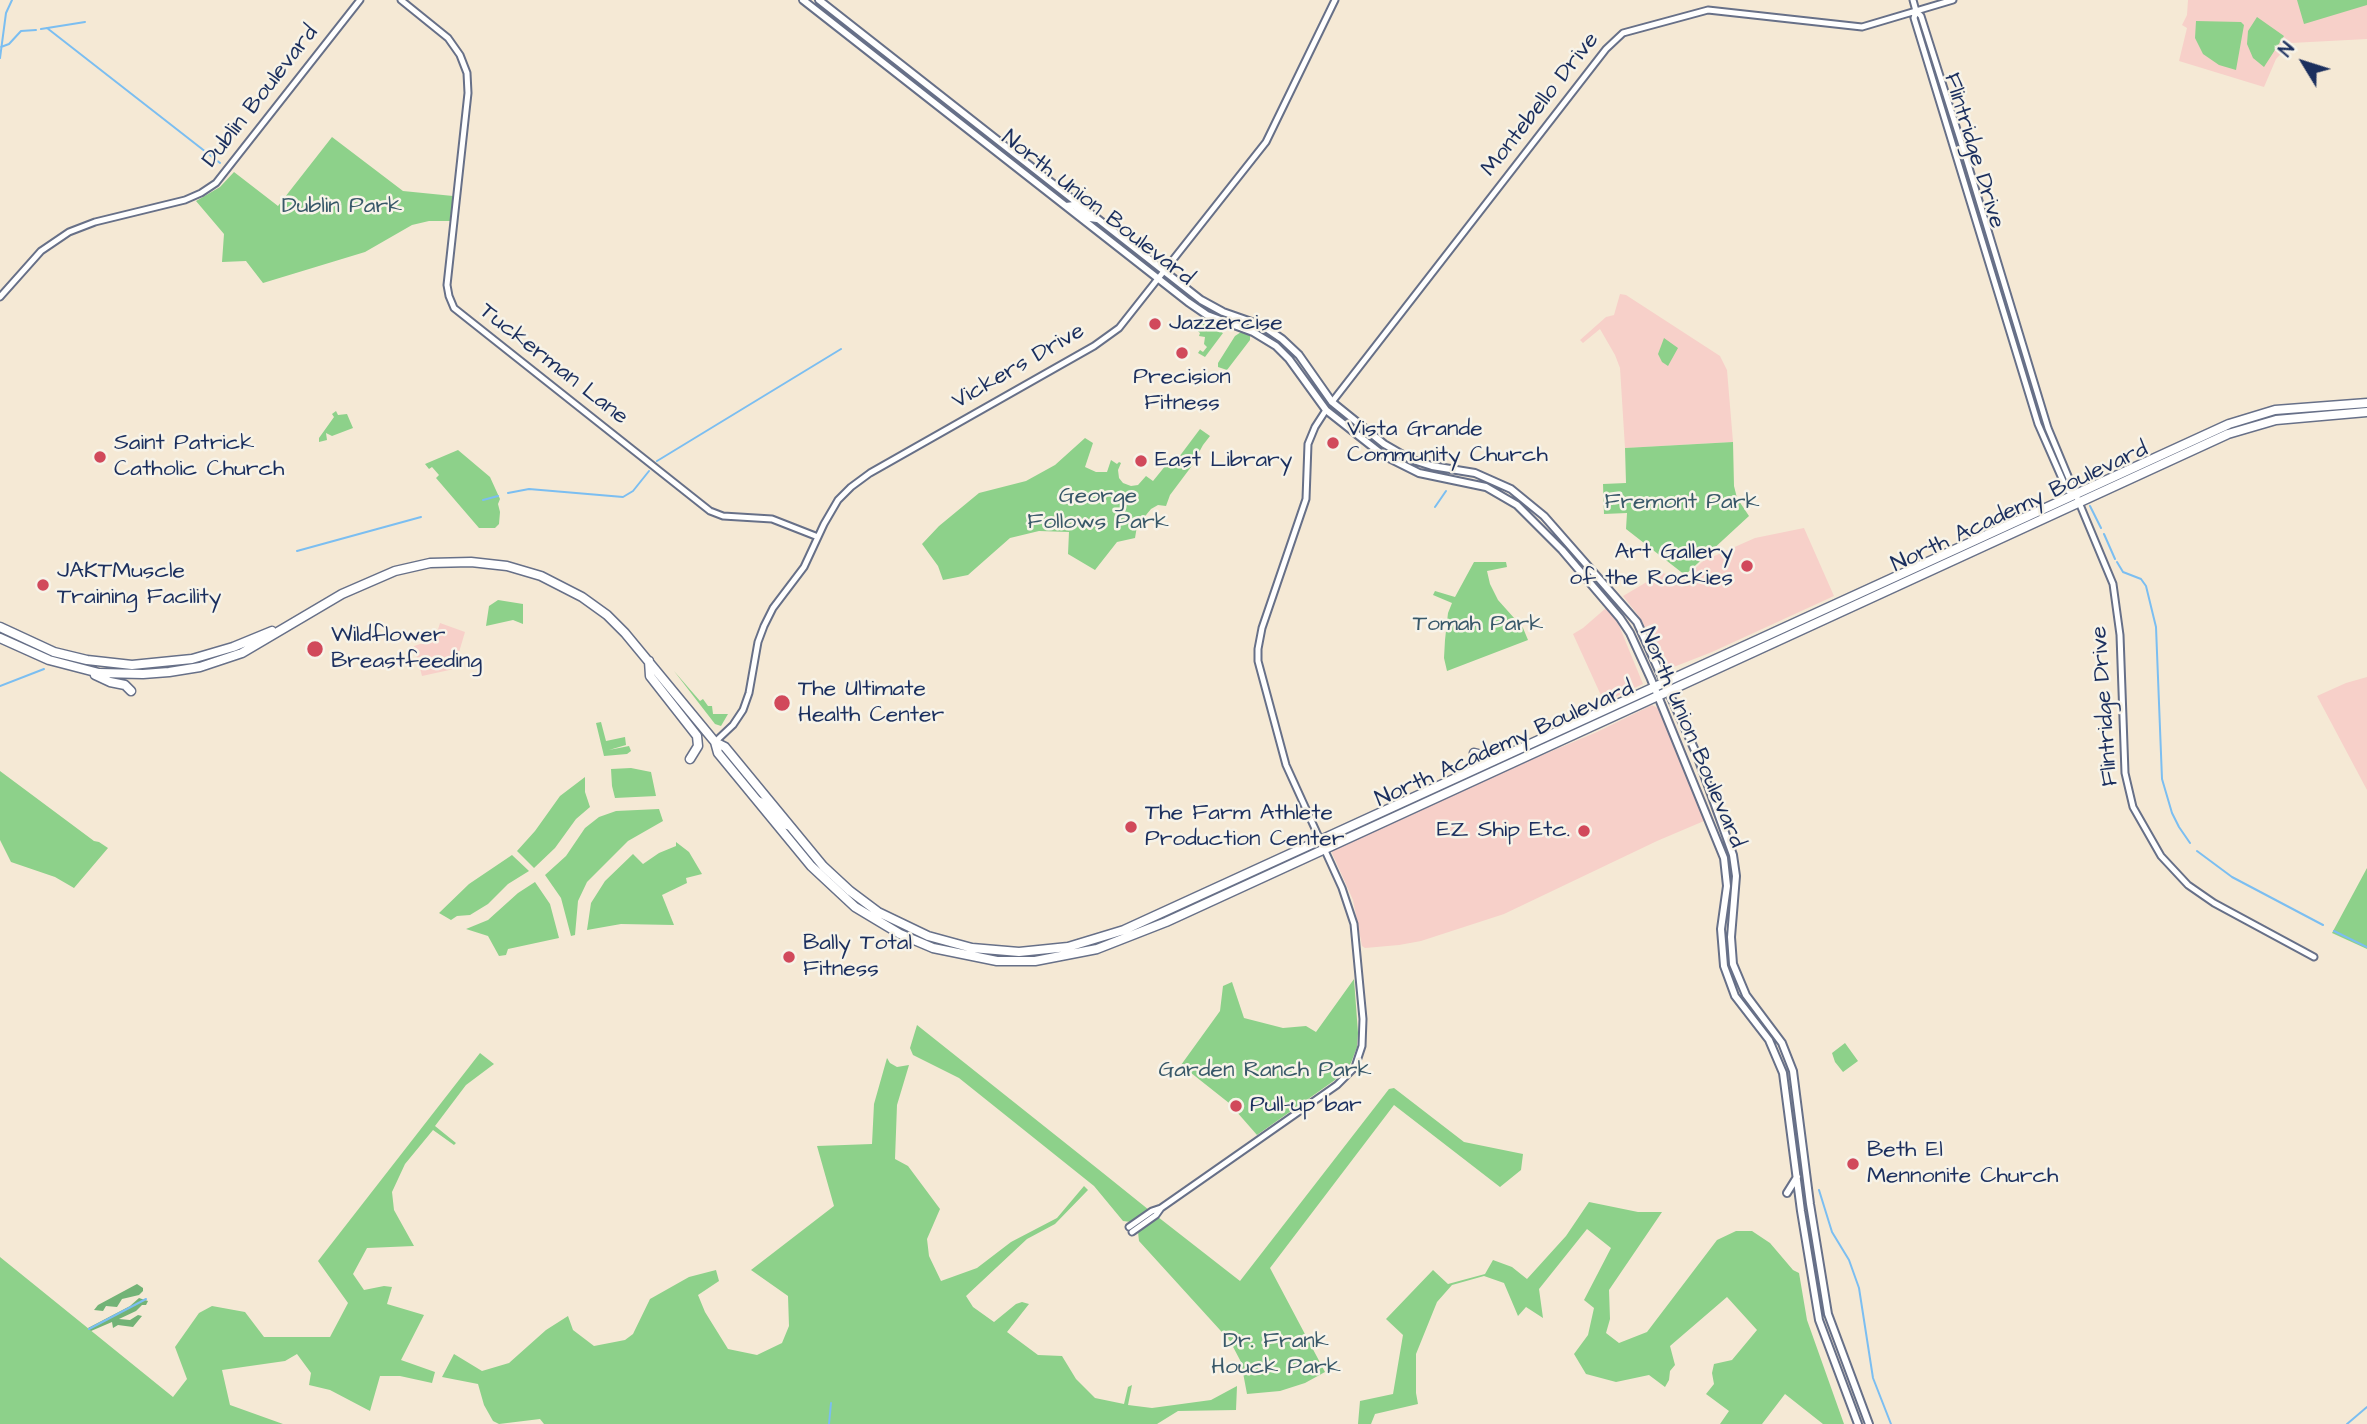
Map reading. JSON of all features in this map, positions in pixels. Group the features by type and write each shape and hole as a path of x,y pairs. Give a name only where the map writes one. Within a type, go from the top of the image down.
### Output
{"highway":[{"name":"North Academy Boulevard","path":"715,742 725,747 824,866 850,891 895,921 928,936 972,948 1019,952 1068,947 1124,930 1671,691 2242,419 2292,408 2367,403"},
{"name":"North Academy Boulevard","path":"0,638 30,653 99,673 184,671 251,649 287,625 363,583 395,571 443,562 488,563 541,576 582,597 622,630 715,742 718,753 833,889 874,920 918,942 997,961 1035,961 1079,954 1113,944 1480,766 1654,686 2076,499 2245,428 2294,417 2367,412"},
{"name":"North Academy Boulevard","path":"0,627 31,643 70,656 102,662 148,664 178,662 211,654 287,625"},
{"path":"649,661 650,676 697,736 698,746 690,759"},
{"path":"144,674 148,664"},
{"path":"69,666 110,682 121,683 131,691"},
{"path":"833,889 841,889 883,921 895,921"}],"main road":[{"name":"North Union Boulevard","path":"803,0 1199,310 1259,335 1282,352 1326,410 1377,450 1406,468 1486,487 1525,511 1620,618 1630,633 1659,696 1724,858 1727,886 1721,929 1724,966 1740,1004 1769,1040 1780,1062 1819,1320 1858,1424"},
{"name":"North Union Boulevard","path":"819,0 1214,308 1263,326 1292,348 1332,402 1384,444 1410,459 1489,478 1526,500 1544,516 1637,622 1671,691 1698,755 1735,866 1736,892 1731,937 1736,975 1746,995 1782,1043 1793,1071 1810,1204 1828,1314 1866,1421"},
{"path":"1066,206 1074,205 1090,218 1099,219"},
{"path":"1231,325 1235,320 1258,329 1263,326"},
{"path":"756,799 765,803 783,825 791,827"},
{"path":"1787,1194 1797,1175"},
{"path":"1800,1193 1807,1197 1810,1204"}],"street":[{"name":"Dublin Boulevard","path":"0,297 41,251 66,233 95,222 185,200 216,183 360,0"},
{"name":"Tuckerman Lane","path":"401,0 448,38 460,55 467,73 467,100 447,285 454,308 714,513 772,519 818,537"},
{"name":"Vickers Drive","path":"715,742 733,725 743,710 764,626 773,608 802,570 838,500 861,479 1109,336 1123,323 1266,142 1335,0"},
{"name":"Flintridge Drive","path":"1913,0 1916,11 1914,18 2038,424 2067,490 2076,499 2115,590 2125,773 2130,797 2139,819 2161,856 2188,885 2214,903 2314,957"},
{"name":"Montebello Drive","path":"1332,402 1605,49 1619,36 1636,28 1703,10 1858,28 1954,0"},
{"path":"1130,1229 1156,1215 1161,1208 1337,1085 1347,1077 1358,1061 1364,1032 1356,932 1348,903 1286,765 1261,677 1258,649 1262,628 1306,499 1308,444 1326,410"}],"shaded area":[{"path":"2188,0 2367,0 2367,39 2291,43 2276,59 2264,87 2179,61 2187,28 2182,25 2187,15"},
{"path":"1620,294 1626,295 1720,356 1727,370 1733,442 1625,448 1620,368 1615,355 1600,329 1583,343 1580,340 1606,317 1614,315"},
{"path":"1804,528 1834,596 1666,670 1641,619 1623,596 1662,573 1685,578 1703,561 1755,538"},
{"path":"1606,608 1618,623 1643,684 1604,702 1573,634"},
{"path":"440,623 465,632 454,669 422,676 414,646 435,639"},
{"path":"2367,677 2367,790 2317,696"},
{"path":"1652,705 1658,708 1688,775 1704,821 1504,914 1421,941 1365,948 1362,946 1353,900 1332,849"}],"green space":[{"path":"2297,0 2367,0 2367,5 2304,24"},
{"path":"2257,17 2284,36 2264,67 2253,58 2247,44 2248,31"},
{"path":"2196,21 2241,22 2244,25 2236,70 2219,65 2203,54 2195,38"},
{"name":"Dublin Park","path":"332,137 403,191 453,196 450,221 429,221 412,225 365,252 263,283 246,261 222,262 224,234 196,201 220,187 234,172 278,206"},
{"path":"1201,318 1223,333 1205,357 1198,353 1207,347 1204,344 1205,337 1199,336 1200,333 1193,327"},
{"path":"1241,332 1250,335 1250,340 1227,370 1218,367 1235,336"},
{"path":"1664,338 1678,348 1668,366 1658,354"},
{"path":"336,411 338,415 347,414 353,428 332,436 326,433 327,440 319,442 334,417 332,414"},
{"name":"George Follows Park","path":"1200,429 1210,436 1170,495 1166,506 1158,505 1151,509 1137,526 1135,538 1117,542 1095,570 1068,554 1069,532 1039,531 1010,538 968,575 943,580 938,566 922,544 979,493 1026,481 1055,465 1085,438 1093,443 1085,467 1096,472 1107,472 1111,460 1117,464 1119,462 1119,478 1131,486 1138,485 1146,476 1153,481 1175,454 1179,457"},
{"name":"Fremont Park","path":"1733,442 1734,486 1737,498 1749,516 1685,575 1626,529 1627,513 1604,514 1603,484 1626,483 1625,448"},
{"path":"458,450 490,477 500,499 499,524 495,528 479,528 436,478 439,475 425,464"},
{"name":"Tomah Park","path":"1474,562 1506,562 1507,567 1487,571 1490,584 1498,600 1523,628 1528,640 1447,671 1444,658 1445,640 1452,603 1433,595 1435,591 1455,597"},
{"path":"498,600 523,604 523,624 513,620 486,626 489,606"},
{"path":"674,671 700,701 703,699 708,706 712,706 713,714 728,714 721,726 715,724"},
{"path":"601,722 606,741 625,737 626,745 609,750 629,746 631,751 627,754 604,756 596,723"},
{"path":"631,768 651,772 656,796 615,798 611,769"},
{"path":"0,771 94,841 108,848 74,888 55,877 11,862 0,840"},
{"path":"585,777 585,792 590,807 576,819 555,848 534,868 517,851 560,796"},
{"path":"659,809 663,821 628,841 587,882 578,901 575,935 571,936 561,898 545,875 566,856 585,828 599,817 616,811"},
{"path":"676,842 689,852 702,874 686,878 687,883 662,895 674,925 621,924 587,930 591,903 605,881 633,854 643,864 676,846"},
{"path":"512,855 529,871 508,884 488,904 470,915 457,916 451,920 439,913 469,884"},
{"path":"2367,868 2367,949 2332,933"},
{"path":"535,882 550,904 559,938 508,949 506,955 499,956 488,936 466,929 488,920 518,893"},
{"name":"Garden Ranch Park","path":"1354,979 1358,1033 1357,1047 1351,1063 1335,1080 1257,1135 1229,1103 1181,1065 1220,1011 1223,986 1232,982 1244,1018 1283,1028 1306,1026 1316,1032"},
{"path":"917,1025 1149,1210 1131,1222 1123,1221 1094,1186 959,1078 913,1055 910,1048"},
{"path":"1845,1043 1858,1061 1843,1072 1832,1053"},
{"path":"480,1053 494,1064 466,1085 435,1126 456,1143 454,1145 433,1130 405,1164 392,1192 394,1210 414,1246 367,1248 353,1274 364,1290 392,1287 387,1304 424,1315 401,1360 435,1372 432,1383 400,1376 380,1376 370,1411 330,1390 309,1385 311,1373 297,1354 285,1361 222,1370 230,1405 283,1424 0,1424 0,1257 173,1397 187,1379 175,1347 199,1313 212,1306 245,1312 264,1337 330,1337 348,1303 318,1261"},
{"path":"887,1058 897,1067 909,1065 897,1105 895,1159 908,1166 940,1209 927,1239 929,1256 941,1281 977,1268 1011,1242 1057,1218 1084,1186 1088,1190 1055,1224 1027,1239 966,1296 973,1307 994,1322 1016,1304 1029,1304 1007,1332 1038,1355 1062,1356 1076,1379 1095,1398 1124,1404 1128,1387 1132,1385 1128,1405 1152,1408 1211,1400 1237,1386 1236,1410 1178,1411 1157,1424 544,1424 540,1419 499,1424 493,1421 484,1405 478,1384 442,1377 454,1354 482,1371 509,1363 546,1330 568,1316 573,1330 594,1346 625,1340 633,1334 650,1299 689,1277 716,1270 719,1281 698,1295 705,1312 728,1349 757,1355 782,1343 789,1326 788,1296 751,1270 834,1206 817,1146 872,1144 874,1104"},
{"name":"Dr. Frank Houck Park","path":"1394,1088 1464,1142 1523,1154 1521,1170 1500,1187 1394,1105 1270,1268 1325,1372 1305,1383 1280,1391 1247,1394 1241,1362 1230,1341 1139,1241 1138,1232 1158,1217 1240,1281 1389,1089"},
{"path":"1589,1202 1638,1212 1662,1212 1609,1290 1610,1319 1606,1333 1619,1343 1647,1332 1717,1240 1736,1231 1752,1231 1770,1243 1793,1270 1799,1273 1807,1320 1844,1424 1823,1424 1785,1394 1762,1424 1720,1424 1729,1411 1706,1394 1714,1384 1714,1364 1732,1360 1757,1330 1727,1297 1670,1346 1675,1365 1665,1387 1649,1375 1616,1382 1586,1374 1574,1354 1588,1335 1594,1308 1584,1300 1611,1248 1587,1229 1539,1289 1543,1318 1526,1307 1518,1316 1504,1283 1484,1276 1452,1285 1437,1302 1416,1354 1418,1404 1375,1414 1371,1424 1358,1424 1360,1401 1393,1394 1403,1335 1386,1319 1433,1270 1448,1284 1485,1274 1493,1260 1512,1267 1527,1279 1566,1236"},
{"path":"137,1284 143,1288 139,1295 122,1299 117,1307 106,1306 103,1311 94,1310 98,1305"},
{"path":"139,1298 148,1301 146,1305 119,1319 130,1320 138,1315 142,1316 133,1327 118,1325 113,1328 112,1322 91,1331 88,1328 130,1306"}],"waterway":[{"path":"0,58 6,13 12,0"},
{"path":"41,29 85,22"},
{"path":"47,28 220,163"},
{"path":"1,47 9,44 21,31 36,30"},
{"path":"657,461 841,349"},
{"path":"508,493 529,489 623,497 633,491 649,471"},
{"path":"1435,507 1446,491"},
{"path":"483,500 498,496"},
{"path":"2090,506 2101,528"},
{"path":"297,551 421,517"},
{"path":"2104,534 2115,559"},
{"path":"2117,562 2123,572 2141,579 2146,586 2156,627 2162,779 2172,813 2190,843"},
{"path":"0,686 44,669"},
{"path":"2197,851 2232,877 2323,925"},
{"path":"2334,931 2367,947"},
{"path":"1819,1190 1832,1232 1849,1260 1859,1288 1873,1378 1891,1424"},
{"path":"89,1329 146,1299"},
{"path":"829,1424 831,1403"},
{"path":"2347,1424 2367,1407"}],"place":[{"name":"Jazzercise","path":"1155,324"},
{"name":"Precision Fitness","path":"1182,353"},
{"name":"Vista Grande Community Church","path":"1333,443"},
{"name":"Saint Patrick Catholic Church","path":"100,457"},
{"name":"East Library","path":"1141,461"},
{"name":"Art Gallery of the Rockies","path":"1747,566"},
{"name":"JAKTMuscle Training Facility","path":"43,585"},
{"name":"Wildflower Breastfeeding","path":"315,649"},
{"name":"The Ultimate Health Center","path":"782,703"},
{"name":"The Farm Athlete Production Center","path":"1131,827"},
{"name":"EZ Ship Etc.","path":"1584,831"},
{"name":"Bally Total Fitness","path":"789,957"},
{"name":"Pull-up bar","path":"1236,1106"},
{"name":"Beth El Mennonite Church","path":"1853,1164"}]}
